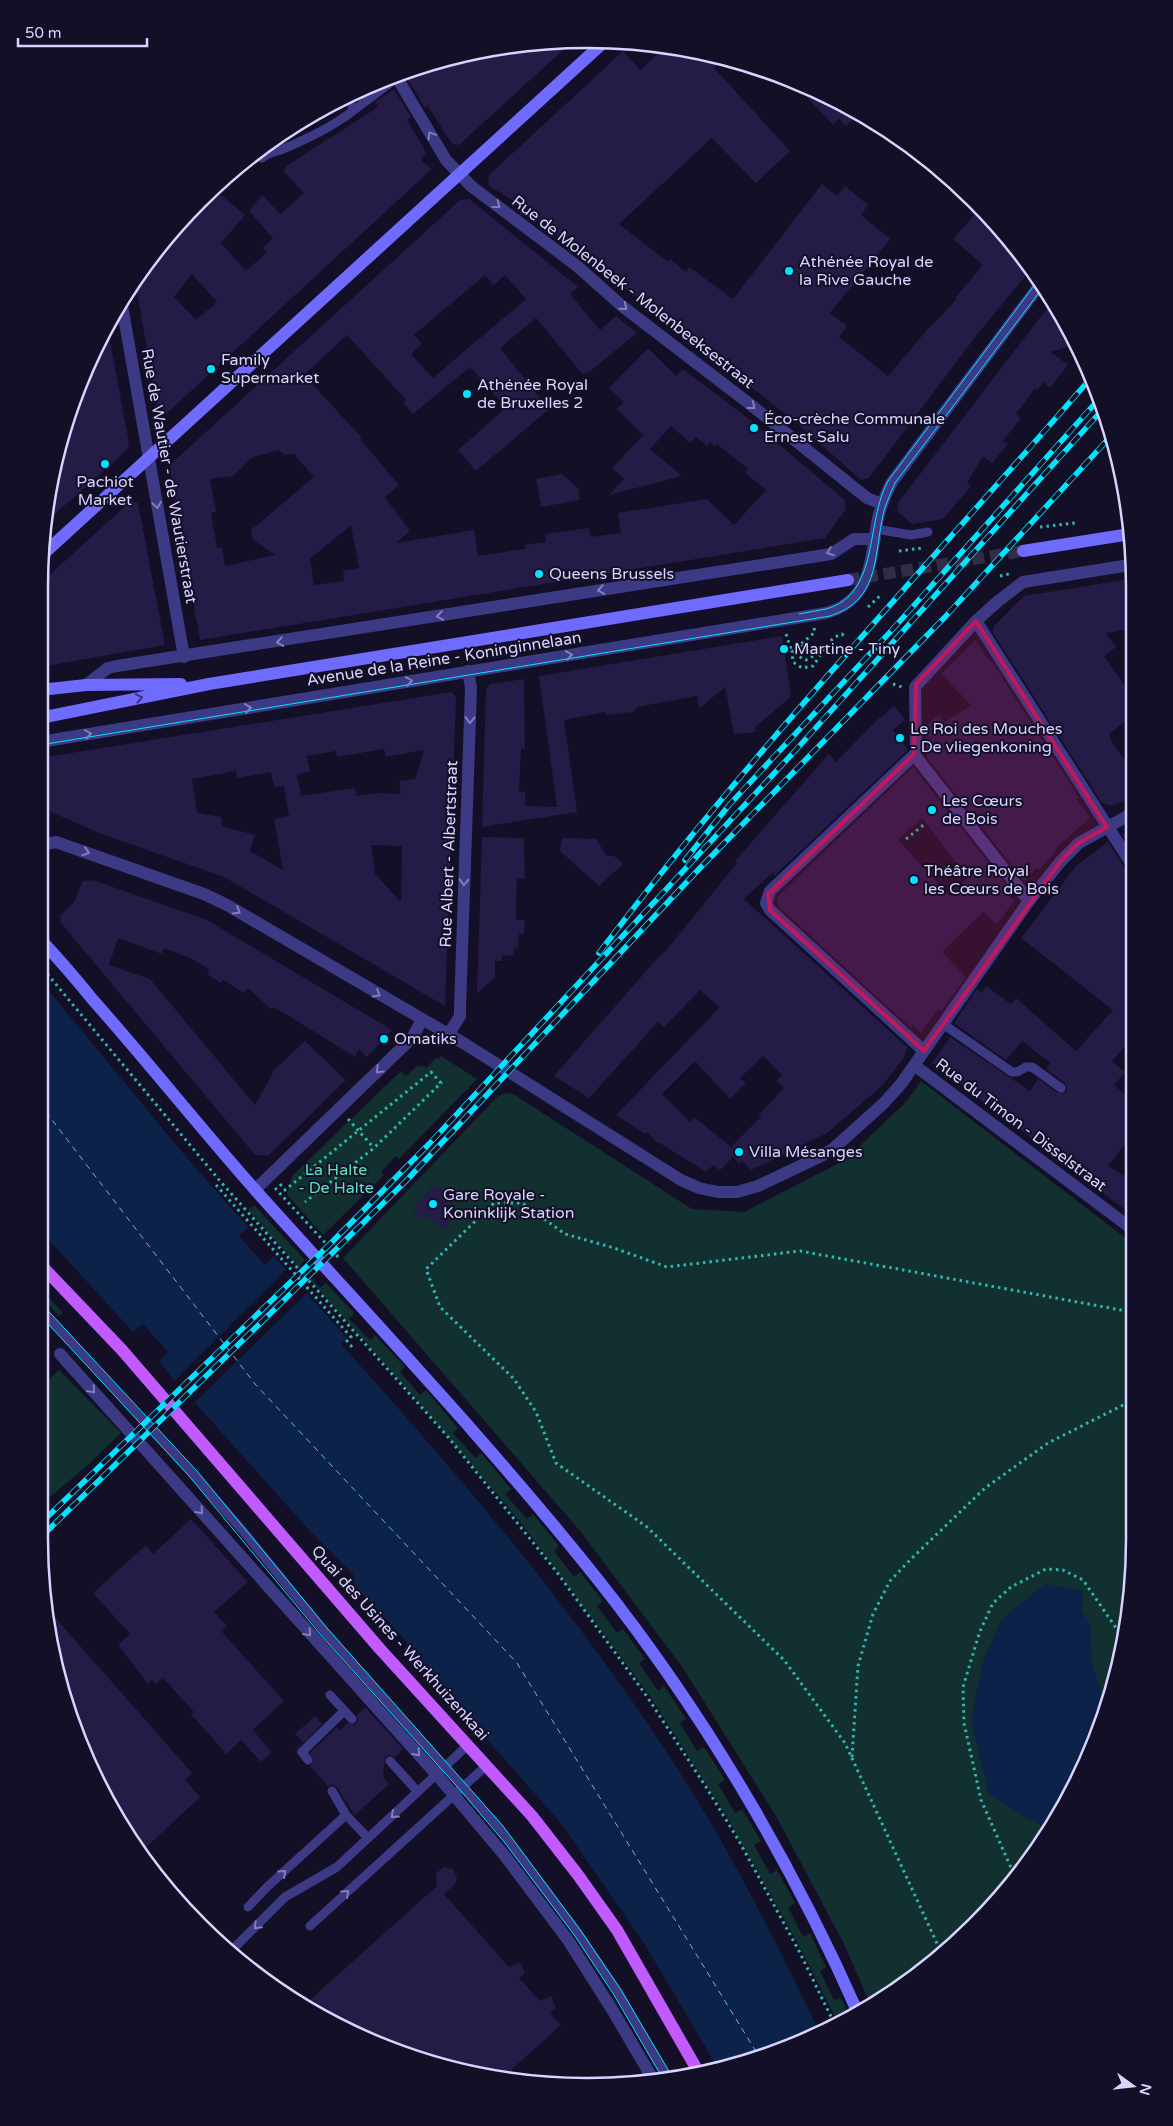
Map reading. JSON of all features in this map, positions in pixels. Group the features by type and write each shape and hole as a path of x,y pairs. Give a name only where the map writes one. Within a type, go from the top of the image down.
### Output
{"main road":[{"path":"49,549 597,48"},
{"path":"1023,551 1123,535"},
{"name":"Avenue de la Reine - Koninginnelaan","path":"48,716 208,684 848,580"},
{"name":"Avenue de la Reine - Koninginnelaan","path":"48,689 86,685 208,684"},
{"path":"48,946 255,1190 421,1371 515,1479 600,1582 637,1631 699,1722 758,1818 820,1931 855,2007"},
{"name":"Quai des Usines - Werkhuizenkaai","path":"48,1272 128,1357 380,1649 532,1816 578,1875 617,1930 696,2067"}],"street":[{"name":"Rue de Molenbeek - Molenbeeksestraat","path":"396,83 446,160 471,186 577,266 622,306 751,405 867,498 882,504"},
{"path":"86,685 108,668 831,554 854,539 876,534 882,504 899,470 1036,289"},
{"name":"Rue de Wautier - de Wautierstraat","path":"123,312 184,657"},
{"name":"Avenue de la Reine - Koninginnelaan","path":"48,741 826,613 851,601 859,592 867,577 876,534"},
{"path":"1029,900 914,754 915,687 976,621 1023,582 1125,566"},
{"path":"976,621 1126,856"},
{"name":"Rue Albert - Albertstraat","path":"448,1035 460,1016 470,688 468,671"},
{"path":"914,754 770,891 766,903 770,910 924,1051"},
{"path":"48,844 56,842 212,897 448,1035 681,1180 699,1188 718,1192 737,1192 758,1186 823,1155 844,1140 884,1104 924,1051 1029,900 1069,851 1079,843 1126,817"},
{"path":"255,1190 412,1038 422,1020"},
{"name":"Rue du Timon - Disselstraat","path":"914,1065 1126,1224"},
{"path":"60,1354 459,1791 568,1940 650,2075"}],"lane":[{"path":"262,158 267,153 281,150 344,118 379,89"},
{"path":"350,102 354,110"},
{"path":"876,534 911,535 928,532"},
{"path":"943,1024 1012,1072 1032,1067 1061,1088"},
{"path":"48,1317 243,1531 442,1771"},
{"path":"330,1695 352,1720"},
{"path":"308,1760 302,1752 344,1711"},
{"path":"234,1948 285,1898 337,1867 468,1745"},
{"path":"390,1761 418,1792"},
{"path":"310,1926 487,1765"},
{"path":"332,1791 346,1815 368,1838"},
{"path":"459,1791 509,1841 578,1933 618,1992 664,2073"},
{"path":"248,1907 267,1887 346,1815"}],"path":[{"path":"1040,527 1075,523"},
{"path":"868,607 882,594"},
{"path":"792,652 815,632"},
{"path":"786,634 793,662 797,666 806,668 813,666 836,636 842,634 845,636"},
{"path":"802,644 798,654 806,660 824,650"},
{"path":"906,840 926,823"},
{"path":"48,975 220,1181 289,1258 353,1336"},
{"path":"278,1182 285,1190 431,1072 441,1082 374,1148 334,1182 305,1202"},
{"path":"350,1121 374,1148"},
{"path":"216,1185 448,1438 531,1538 648,1698 739,1841 799,1951 832,2019"},
{"path":"939,1948 845,1743 784,1660 647,1527 556,1463 536,1412 514,1379 440,1307 426,1269 494,1203 522,1203 564,1234 667,1267 800,1251 1126,1311"},
{"path":"352,1347 347,1341 353,1336"},
{"path":"852,1758 858,1666 873,1614 890,1581 985,1488 1048,1444 1126,1403"},
{"path":"1012,1870 981,1800 964,1723 963,1687 980,1631 993,1603 1011,1588 1046,1569 1063,1570 1083,1580 1118,1630"}],"highlighted area":[{"path":"976,621 1107,827 1079,843 1061,861 924,1051 770,910 768,894 914,754 916,684"}],"green space":[{"name":"La Halte - De Halte","path":"441,1056 477,1079 399,1159 396,1156 381,1172 384,1175 323,1235 287,1195 292,1176 401,1071 406,1076 417,1066 427,1067 436,1058 438,1059"},
{"path":"921,1081 1126,1238 1126,1540 1121,1610 1107,1679 1097,1713 1084,1746 1070,1778 1053,1809 1035,1839 1014,1868 968,1921 915,1967 868,1999 845,1946 776,1816 683,1668 581,1532 343,1258 497,1097 505,1093 513,1094 692,1209 744,1212 845,1160 906,1102"},
{"path":"254,1205 305,1260 300,1266 320,1288 326,1283 354,1313 349,1319 370,1340 375,1335 405,1367 400,1372 420,1395 426,1390 458,1428 453,1433 475,1458 481,1453 511,1489 505,1494 527,1519 533,1514 559,1546 554,1551 574,1577 580,1572 603,1601 597,1606 617,1633 623,1629 645,1659 639,1663 658,1691 664,1686 686,1719 680,1723 697,1751 704,1747 725,1780 718,1784 735,1813 742,1809 761,1841 754,1845 770,1874 777,1870 795,1903 788,1907 803,1937 810,1933 826,1967 820,1971 834,2000 841,1998 847,2011 835,2017 797,1942 727,1817 650,1696 522,1524 416,1399 248,1210"},
{"path":"48,1297 63,1313 59,1316 48,1304"},
{"path":"59,1370 121,1433 88,1465 48,1498 48,1380"}],"water":[{"path":"48,990 187,1158 248,1227 239,1236 265,1265 274,1256 347,1338 341,1344 431,1445 560,1602 639,1712 697,1800 735,1865 817,2027 760,2050 715,2063 644,1943 560,1822 406,1648 407,1642 355,1586 353,1574 310,1531 170,1375 159,1361 168,1352 143,1324 133,1332 48,1239"},
{"path":"1046,1584 1083,1591 1082,1611 1090,1624 1092,1664 1103,1694 1097,1713 1070,1778 1043,1826 989,1795 971,1722 982,1664 1001,1621"}],"pier":[{"path":"288,1268 309,1291 193,1404 173,1382"}],"building":[{"path":"565,49 459,145 452,144 428,106 425,108 408,80 409,78 413,76 481,58 516,52"},
{"path":"623,51 640,70 660,52 719,64 714,68 790,151 756,183 712,138 619,224 668,262 670,259 686,272 689,267 733,299 822,184 837,196 845,186 868,205 861,215 890,239 830,313 847,326 839,337 888,376 927,330 957,299 955,298 983,265 953,239 976,214 1026,275 976,336 869,478 861,480 798,424 512,200 488,185 489,175"},
{"path":"394,89 411,117 407,120 426,152 421,160 432,169 166,414 158,411 137,289 138,287 181,231 218,193 245,215 221,243 246,271 267,252 263,248 273,238 249,211 262,195 280,214 304,193 283,171 288,165 378,107 375,102","holes":["192,274 217,302 196,320 174,297"]},
{"path":"804,94 854,119 846,126 839,119 833,125"},
{"path":"469,199 578,287 570,294 600,330 616,316 637,333 583,375 536,318 500,348 549,409 476,471 458,450 506,408 470,367 413,414 403,403 406,400 347,335 304,375 362,438 360,439 399,485 385,497 410,531 396,543 474,530 478,556 525,549 525,545 546,542 545,534 589,528 591,537 621,533 618,513 707,499 734,525 766,490 745,473 748,469 717,444 715,446 710,442 707,446 696,437 690,443 671,426 650,449 682,476 609,495 624,479 612,468 643,435 617,409 624,402 609,388 648,348 676,376 683,369 745,416 845,500 846,509 825,538 200,640 170,470 172,463 460,200","holes":["485,275 494,285 505,275 526,299 433,378 411,354 422,344 414,335","279,450 284,455 294,454 314,477 251,530 252,539 275,555 225,566 222,547 217,548 211,513 216,512 210,479 233,476 253,457","351,525 359,568 343,571 344,581 314,585 310,559"]},
{"path":"1048,308 1069,346 1051,352 1068,365 1050,388 1043,382 1037,390 1035,388 1016,414 1021,418 1003,441 1008,444 992,463 983,456 967,483 971,486 943,519 912,524 898,512 897,504"},
{"path":"109,337 129,443 127,450 52,517 58,481 76,413"},
{"path":"562,474 578,488 580,500 541,507 536,479"},
{"path":"131,501 138,503 165,645 48,666 48,576"},
{"path":"1126,580 1126,630 1106,633 1116,647 1104,656 1126,685 1126,721 1109,734 1110,739 1126,761 1126,800 1113,806 1102,803 993,633 994,626 1024,596"},
{"path":"782,636 791,697 755,727 756,732 734,734 725,687 699,709 697,696 637,707 634,712 606,715 605,712 564,720 577,812 482,827 486,689 491,684 524,679 525,749 521,749 519,791 525,792 525,806 557,807 539,676"},
{"path":"975,640 991,663 991,660 1080,799 1076,798 1090,818 1055,849 1057,850 1039,870 1037,867 1024,881 927,758 926,726 939,714 945,722 971,705 941,674"},
{"path":"451,692 456,697 445,1006 224,877 99,833 48,811 48,757","holes":["384,749 386,757 424,750 415,779 399,781 401,794 380,793 356,796 355,788 301,796 297,774 310,772 307,756 336,751 337,757","236,771 237,778 271,772 274,787 284,786 289,816 274,819 283,870 250,851 255,835 222,826 221,817 197,813 192,779","371,845 402,846 401,902 375,874"]},
{"path":"894,706 905,720 893,730 908,750 774,876 773,872 744,899 907,1047 905,1056 882,1086 827,1133 751,1170 742,1161 739,1164 733,1157 720,1170 713,1165 706,1172 657,1143 647,1132 645,1134 616,1115 720,1007 700,990 664,1027 658,1022 589,1098 554,1076 664,953 737,863 735,861 829,754 836,762 876,721","holes":["763,1056 782,1075 777,1081 784,1088 759,1115 761,1117 731,1147 694,1117 690,1122 662,1094 695,1061 730,1099 746,1083 740,1078"]},
{"path":"913,767 1013,893 1010,896 1014,901 997,925 983,912 942,952 966,977 941,1012 938,1009 921,1033 912,1025 912,1029 778,906 777,897","holes":["922,818 968,878 950,896 898,840"]},
{"path":"482,837 524,838 525,879 517,879 516,920 525,920 524,934 519,934 518,947 514,948 513,956 502,955 502,961 495,961 495,978 477,993"},
{"path":"562,838 596,839 607,856 614,856 623,864 599,886 560,851"},
{"path":"1108,842 1126,868 1126,1045 1112,1061 1125,1072 1114,1085 1126,1095 1126,1143 1108,1166 1126,1177 1126,1210 932,1063 950,1037 1030,1091 1038,1079 1058,1093 1066,1092 1065,1083 1046,1069 1050,1063 1022,1041 1006,1060 954,1023 977,989 981,993 986,986 1011,1004 1016,998 1076,1051 1113,1010 1021,938 1076,866"},
{"path":"93,880 207,920 392,1030 367,1057 359,1049 355,1057 289,1016 273,1007 271,1009 248,988 244,993 223,980 221,983 207,974 209,969 190,958 164,948 162,954 118,938 109,965 150,979 255,1105 272,1072 305,1041 346,1080 268,1156 255,1155 61,923 60,915 74,902 83,881"},
{"name":"Gare Royale - Koninklijk Station","path":"435,1184 446,1194 443,1198 459,1213 443,1230 427,1216 424,1220 412,1210"},
{"path":"191,1519 248,1582 214,1612 227,1626 222,1632 284,1701 253,1730 272,1752 261,1762 241,1740 226,1754 191,1714 194,1712 163,1678 156,1684 152,1680 148,1684 118,1645 130,1634 93,1593 146,1545 153,1554"},
{"path":"53,1615 192,1773 185,1780 200,1797 145,1849 103,1778 89,1746 76,1713 66,1679"},
{"path":"365,1707 403,1749 395,1757 389,1755 385,1757 383,1777 389,1784 355,1815 337,1787 328,1786 310,1766 314,1760 310,1753 337,1727 340,1730 348,1723 356,1724 358,1720 357,1715"},
{"path":"315,1716 322,1724 296,1750 303,1742 295,1734"},
{"path":"444,1867 453,1869 457,1878 455,1884 444,1894 509,1967 520,1962 525,1973 519,1978 540,2001 551,1996 556,2008 550,2013 561,2025 511,2070 515,2074 481,2068 413,2050 348,2023 309,2001 437,1886 436,1873"}],"ferry route":[{"path":"48,1115 255,1384 517,1663 756,2051"}],"tunnel":[{"path":"848,580 1023,551"}],"tram line":[{"path":"799,614 826,609 843,601 855,589 869,555 876,517 888,481 1034,286"},
{"path":"48,744 830,616 846,609 865,590 871,577 883,515 895,483 1039,293"},
{"path":"48,1311 197,1471 327,1628 503,1826 581,1931 621,1990 669,2072"},
{"path":"48,1324 190,1477 320,1634 462,1792 505,1843 575,1936 614,1995 660,2074"}],"railway":[{"path":"599,953 657,878 778,733 1086,384"},
{"path":"685,860 730,804 891,631 1094,405"},
{"path":"48,1516 330,1244 429,1144 794,752 1098,415"},
{"path":"48,1530 405,1182 699,869 945,617 1106,442"}],"place":[{"name":"Athénée Royal de la Rive Gauche","path":"789,271"},
{"name":"Family Supermarket","path":"211,369"},
{"name":"Athénée Royal de Bruxelles 2","path":"467,394"},
{"name":"Éco-crèche Communale Ernest Salu","path":"754,428"},
{"name":"Pachiot Market","path":"105,464"},
{"name":"Queens Brussels","path":"539,574"},
{"name":"Martine - Tiny","path":"784,649"},
{"name":"Le Roi des Mouches - De vliegenkoning","path":"900,738"},
{"name":"Les Cœurs de Bois","path":"932,810"},
{"name":"Théâtre Royal les Cœurs de Bois","path":"914,880"},
{"name":"Omatiks","path":"384,1039"},
{"name":"Villa Mésanges","path":"739,1152"},
{"name":"Gare Royale - Koninklijk Station","path":"433,1204"}]}
